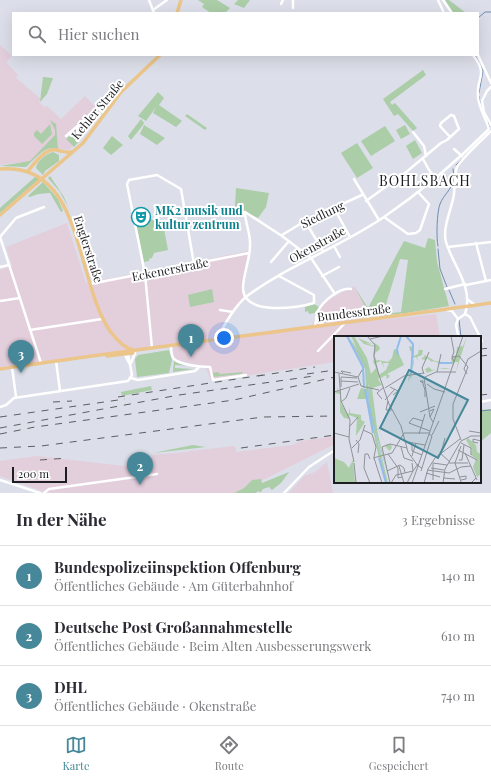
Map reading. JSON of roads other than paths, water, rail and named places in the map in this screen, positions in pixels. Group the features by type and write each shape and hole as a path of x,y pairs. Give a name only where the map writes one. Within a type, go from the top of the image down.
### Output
{"main road":[{"path":"177,12 181,0"},
{"name":"Kehler Straße","path":"0,215 48,175 88,136 122,92 159,56"},
{"path":"28,171 32,165 47,151 55,150 61,152 72,152"},
{"path":"61,152 65,158"},
{"path":"32,165 37,175"},
{"name":"Englerstraße","path":"0,169 14,168 28,171 37,175 55,190 64,204 102,319 126,352"},
{"name":"Bundesstraße","path":"219,339 491,303"},
{"path":"100,356 219,339"},
{"path":"120,342 122,348 120,352"},
{"path":"0,369 126,352"}],"street":[{"path":"149,0 153,12 168,0"},
{"path":"281,4 283,0"},
{"path":"293,0 293,8"},
{"path":"438,0 444,12"},
{"path":"443,0 451,12"},
{"path":"458,335 456,326 458,319 465,314 467,299 465,285 448,247 445,236 454,193 457,168 490,130 480,109 478,96 482,71 474,56"},
{"path":"479,56 491,83"},
{"path":"491,88 484,94 482,103 491,125"},
{"path":"66,136 98,108 106,114"},
{"path":"366,201 425,158 441,143 450,137 459,129 454,116 451,115 441,122 440,126 450,137"},
{"name":"Okenstraße","path":"219,339 233,312 246,297 279,276 384,217 436,179 490,130"},
{"path":"413,132 424,146 425,158 429,170 436,179"},
{"path":"454,149 462,156"},
{"path":"453,164 457,168"},
{"path":"152,348 145,274 127,183 129,180 157,175 181,189 194,264"},
{"path":"354,179 362,195 379,220"},
{"path":"384,217 408,234 416,233 420,230 429,204 418,192"},
{"name":"Siedlung","path":"282,236 305,221 362,195"},
{"path":"40,363 0,237 16,218 44,206"},
{"path":"334,208 350,237"},
{"path":"320,308 314,304 281,309 253,304 246,297 243,291 250,244 246,212 282,236 311,258 335,294"},
{"path":"305,221 323,252"},
{"path":"271,262 289,241"},
{"path":"448,247 491,242"},
{"path":"476,243 486,281"},
{"path":"334,246 340,257"},
{"name":"Eckenerstraße","path":"90,284 249,253"},
{"path":"0,267 9,265"},
{"path":"322,276 339,267"},
{"path":"279,276 314,295 316,298 314,304"},
{"path":"445,289 491,280"},
{"path":"315,327 316,317 320,308 335,294 352,289"},
{"path":"0,302 20,298"},
{"path":"467,299 475,305"},
{"path":"220,310 233,312"},
{"path":"447,310 452,311 458,319"},
{"path":"465,314 470,317 480,336"},
{"path":"316,317 318,322 325,326"},
{"path":"30,330 102,319"},
{"path":"318,350 345,323"},
{"path":"336,324 336,331"},
{"path":"171,346 172,356 174,359 199,367 210,367 213,380 246,376"},
{"path":"126,352 130,365"},
{"path":"131,378 131,358 135,352"},
{"path":"56,361 60,391"},
{"path":"12,367 16,397"},
{"path":"131,378 135,380 196,371 199,367"},
{"path":"0,407 16,397 125,382 131,378"},
{"path":"481,402 491,400"},
{"path":"284,493 307,468 334,451"},
{"path":"44,493 51,488 157,474"},
{"path":"0,480 38,493"},
{"path":"48,493 51,488"}],"waterway":[{"path":"479,17 485,12 491,12"},
{"path":"476,56 483,71 479,93"},
{"path":"479,96 480,103"},
{"path":"488,122 490,130"},
{"path":"456,165 464,157"},
{"path":"453,169 454,176"},
{"path":"438,246 437,231 439,207 454,179"},
{"path":"438,249 440,269 447,287"},
{"path":"449,290 455,304"},
{"path":"459,320 461,336"},
{"path":"481,411 491,410"}],"railway":[{"path":"481,349 491,348"},
{"path":"481,356 491,355"},
{"path":"258,376 315,367"},
{"path":"307,374 334,370"},
{"path":"118,397 263,375"},
{"path":"0,428 179,395 314,376"},
{"path":"0,434 35,427 234,400 334,377"},
{"path":"481,395 491,394"},
{"path":"0,417 125,399"},
{"path":"53,402 72,401"},
{"path":"0,448 41,446 263,417 334,416"},
{"path":"241,448 334,435"},
{"path":"40,460 68,458"}],"place":[{"name":"MK2 musik und kultur zentrum","path":"141,217"},
{"name":"Bundespolizeiinspektion Offenburg","path":"191,357"},
{"name":"DHL","path":"21,373"},
{"name":"Deutsche Post Großannahmestelle","path":"140,485"}],"district":[{"name":"BOHLSBACH","path":"425,180"}]}
